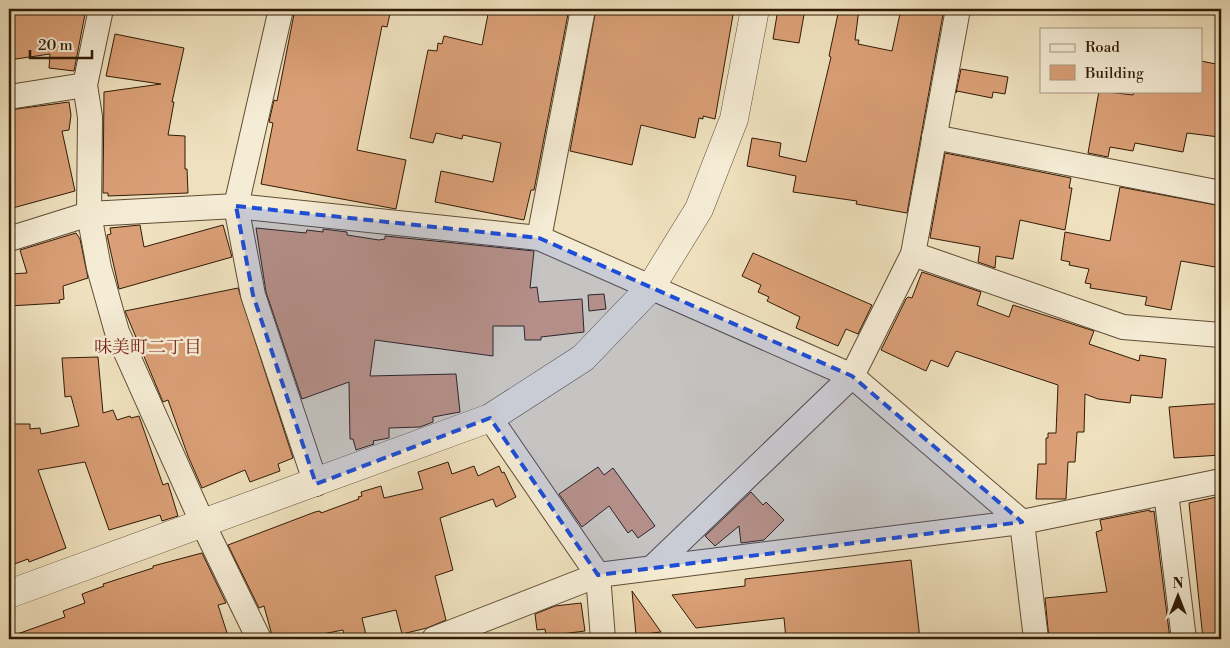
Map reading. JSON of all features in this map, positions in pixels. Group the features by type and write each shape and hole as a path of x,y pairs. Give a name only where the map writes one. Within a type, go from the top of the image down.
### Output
{"street":[{"path":"101,9 85,85 90,117 89,214 99,268 117,332 203,524 259,639"},
{"path":"281,9 236,206 253,295 316,484"},
{"path":"539,238 583,9"},
{"path":"9,594 316,484 490,418 544,385 583,358 651,287 699,209 734,119 755,9"},
{"path":"653,567 852,376 913,254 958,9"},
{"path":"9,97 85,85"},
{"path":"934,137 1221,192"},
{"path":"9,239 89,214 236,206 539,238 852,376 1022,522 1036,639"},
{"path":"913,254 1123,328 1221,335"},
{"path":"490,418 598,575 603,639"},
{"path":"434,639 598,575 1022,522 1221,481"},
{"path":"1166,493 1184,639"}],"highlighted area":[{"path":"236,206 539,238 852,376 1022,522 598,575 490,418 316,484 253,295"}],"building":[{"path":"9,9 86,9 74,71 49,68 50,54 9,60"},
{"path":"295,9 391,9 387,27 382,26 357,150 406,160 396,209 261,184 273,123 269,122 274,100 277,101"},
{"path":"489,9 569,9 534,190 531,190 524,220 435,202 441,171 493,182 501,143 463,135 462,139 436,133 433,143 410,138 428,50 437,51 438,43 442,44 444,36 482,45"},
{"path":"596,9 734,9 715,119 703,116 703,119 699,118 695,138 641,125 632,165 570,151"},
{"path":"778,9 805,9 799,43 773,39"},
{"path":"839,9 859,9 855,40 859,40 858,44 892,51 901,9 944,9 907,213 856,204 857,201 793,192 796,176 747,166 752,138 781,143 779,156 806,162 831,57 829,56"},
{"path":"115,34 184,48 172,102 174,102 168,135 185,136 185,169 187,169 188,193 108,196 108,193 103,193 104,92 161,84 106,76"},
{"path":"1202,61 1221,65 1221,134 1219,137 1187,133 1183,152 1135,143 1133,151 1110,147 1108,157 1088,153 1099,92 1133,95 1134,92 1202,92"},
{"path":"961,69 1008,77 1005,94 993,92 992,98 957,91 956,93"},
{"path":"69,102 71,115 69,130 62,131 75,191 9,209 9,110"},
{"path":"945,153 1071,178 1069,188 1072,188 1065,230 1020,220 1013,259 996,256 995,268 978,262 980,247 930,238"},
{"path":"1120,187 1221,206 1221,268 1181,261 1171,310 1145,305 1147,297 1090,288 1091,284 1085,283 1089,269 1069,265 1070,262 1061,260 1065,232 1110,241"},
{"path":"140,225 144,247 223,225 232,257 119,289 107,235 111,234 110,228"},
{"path":"256,228 306,233 307,230 323,232 323,229 347,232 347,235 379,240 385,239 385,236 534,251 530,288 537,287 539,302 582,299 584,332 541,337 541,340 525,340 524,326 493,326 493,356 375,340 370,376 456,374 460,412 433,417 433,422 420,427 389,428 389,438 373,441 374,444 356,450 353,439 350,439 349,382 302,399 266,292"},
{"path":"76,233 80,239 88,278 63,286 64,299 59,300 60,303 9,306 9,274 27,273 20,250"},
{"path":"753,253 872,305 858,334 846,329 838,346 796,328 800,317 767,301 769,297 758,292 761,285 742,276"},
{"path":"922,272 981,292 977,305 1009,317 1013,305 1094,331 1089,344 1139,361 1140,355 1166,359 1162,398 1131,395 1130,403 1098,399 1085,394 1084,432 1077,432 1075,462 1068,462 1066,499 1036,499 1038,464 1046,464 1046,438 1048,438 1048,433 1056,433 1058,385 956,351 948,367 931,360 926,371 881,350 906,299 908,297 912,298"},
{"path":"238,288 293,458 278,464 280,471 250,482 245,470 202,488 188,456 168,400 163,402 125,311"},
{"path":"604,294 606,309 589,311 588,295"},
{"path":"98,357 103,413 113,410 117,420 130,416 131,418 139,416 163,485 168,483 178,516 162,521 160,515 109,530 85,462 38,470 66,548 29,562 28,559 9,566 9,424 30,424 30,429 40,428 41,434 79,426 71,396 65,397 62,358"},
{"path":"1221,404 1221,455 1174,458 1169,407"},
{"path":"448,462 452,474 474,466 478,476 499,466 516,497 496,507 493,499 440,518 453,570 435,576 446,620 427,628 402,634 396,610 362,618 366,635 345,639 343,630 297,639 273,639 264,606 259,608 228,545 315,512 320,511 321,513 359,499 358,497 362,496 361,492 381,486 384,498 423,489 418,472"},
{"path":"598,467 604,475 613,468 655,526 638,538 632,530 628,533 609,506 582,527 559,494"},
{"path":"751,492 763,505 766,502 784,520 764,540 741,543 739,526 715,546 705,536"},
{"path":"1221,496 1221,639 1203,639 1189,503"},
{"path":"1150,510 1150,512 1154,511 1170,639 1140,639 1140,635 1095,639 1049,639 1045,598 1107,592 1096,532 1102,530 1100,520"},
{"path":"202,553 226,603 218,605 229,639 9,639 9,637 65,617 63,611 85,603 82,594 104,586 103,584 153,568 153,566"},
{"path":"911,560 920,639 786,639 784,618 696,628 672,595 745,586 745,579"},
{"path":"632,591 661,632 636,635"},
{"path":"581,603 585,631 546,636 545,629 537,630 535,614 555,606"}],"district":[{"name":"味美町二丁目","path":"148,347"}]}
